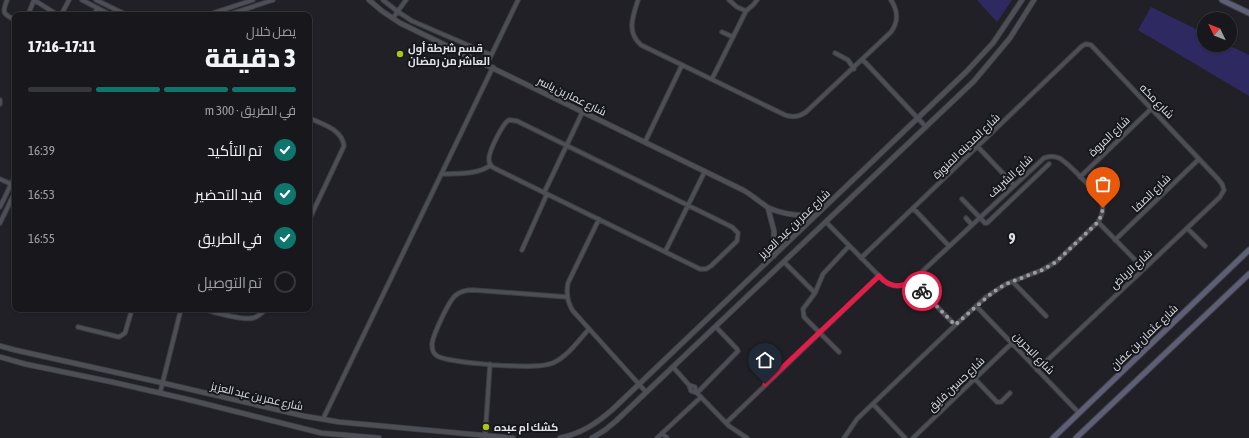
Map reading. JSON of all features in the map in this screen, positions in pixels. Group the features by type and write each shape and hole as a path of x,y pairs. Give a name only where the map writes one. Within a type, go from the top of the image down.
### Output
{"main road":[{"path":"1222,0 1249,13"},
{"name":"شارع عثمان بن عفان","path":"1052,438 1249,250"},
{"path":"1076,438 1249,274"}],"street":[{"path":"7,0 4,12 5,15 12,18"},
{"path":"29,12 34,0 55,12"},
{"path":"62,12 69,0"},
{"path":"82,0 102,12"},
{"path":"96,0 121,12"},
{"path":"217,12 253,0"},
{"path":"236,12 273,0"},
{"name":"شارع عمار بن ياسر","path":"369,0 382,11 408,27 487,64 750,194 768,208 793,214 816,215"},
{"path":"383,0 412,21 491,55"},
{"path":"393,18 406,0"},
{"path":"487,64 518,0"},
{"path":"638,0 631,25 632,34 641,45 785,115 795,117 806,112 854,69 891,32 896,24 896,11 891,0"},
{"path":"729,0 737,7 746,11"},
{"path":"712,79 746,11 757,0"},
{"name":"شارع عمر بن عبد العزيز","path":"560,438 587,429 607,414 639,384 980,58 1005,27 1022,0"},
{"name":"شارع عمر بن عبد العزيز","path":"592,438 616,421 974,80 995,58 1021,23 1034,0"},
{"path":"95,12 97,8"},
{"path":"722,32 733,37"},
{"name":"شارع مكه","path":"1082,46 1088,44 1093,47 1216,176"},
{"name":"شارع المدينه المنورة","path":"861,258 1082,46"},
{"path":"835,53 848,60 854,69"},
{"path":"863,60 926,127"},
{"path":"645,142 682,65"},
{"path":"323,419 493,67"},
{"name":"شارع المروة","path":"1080,177 1151,109"},
{"path":"522,250 545,193 583,111"},
{"path":"312,120 340,135 344,146 312,214"},
{"path":"509,120 514,120 567,145 735,228 738,236 737,241 711,266 706,269 700,269 494,168 489,161 490,153 503,125 509,120"},
{"path":"978,147 1014,185"},
{"name":"شارع الشريف","path":"912,281 1041,160 1050,156 1062,160 1080,177 1101,201 1102,212 1098,222"},
{"name":"شارع الصفا","path":"1115,240 1199,159"},
{"path":"962,199 985,223 988,223 1049,164"},
{"path":"442,174 475,172 491,165"},
{"path":"665,252 704,171"},
{"name":"شارع الرياض","path":"1037,370 1223,192 1224,187 1216,176"},
{"path":"0,179 11,184 0,207"},
{"path":"0,223 12,198"},
{"path":"768,208 774,231 774,256"},
{"path":"913,208 949,246"},
{"path":"966,218 972,225"},
{"path":"599,219 568,283 567,297 573,311 646,392"},
{"path":"826,222 886,283 895,286 904,285 912,281 955,325"},
{"path":"844,438 857,419 976,306 993,292 1042,270 1056,262 1098,222 1144,269"},
{"path":"1187,228 1205,246"},
{"path":"839,352 804,317 802,312 825,271 850,246"},
{"path":"784,262 814,293"},
{"path":"726,423 879,276"},
{"path":"1013,282 1046,316"},
{"path":"567,297 473,290 463,291 455,296 447,307 433,341 432,346 434,353 441,359 490,364 532,366 550,364 564,356 589,329"},
{"name":"شارع البحرين","path":"976,306 1079,413"},
{"path":"78,327 119,337 125,333 131,312"},
{"path":"160,393 180,312"},
{"path":"216,312 245,319 252,318 262,312"},
{"path":"696,392 738,351 737,348 716,327"},
{"name":"شارع حسين فايق","path":"913,438 1012,343"},
{"name":"شارع عمر بن عبد العزيز","path":"0,346 304,416 339,422 513,438"},
{"name":"شارع عمر بن عبد العزيز","path":"0,357 25,364 160,393 321,433 379,438"},
{"path":"485,436 490,364"},
{"path":"673,367 689,385 695,387 696,392 739,436 747,438"},
{"path":"975,379 997,402 1001,402 1010,393"},
{"path":"657,438 701,397"},
{"path":"873,404 905,438"},
{"path":"662,433 667,438"}],"shaded area":[{"path":"977,0 1012,0 997,22"},
{"path":"1151,7 1197,30 1197,52 1237,52 1237,49 1249,55 1249,96 1138,30"}],"way so far":[{"path":"922,291 955,325 993,292 1006,284 1042,270 1056,262 1098,222 1103,208"}],"place":[{"name":"قسم شرطة أول العاشر من رمضان","path":"400,54"},
{"name":"كشك ام عبده","path":"486,427"}],"district":[{"name":"9","path":"1012,239"}],"route":[{"path":"765,384 879,276 886,283 895,286 904,285 912,281 922,291"}]}
